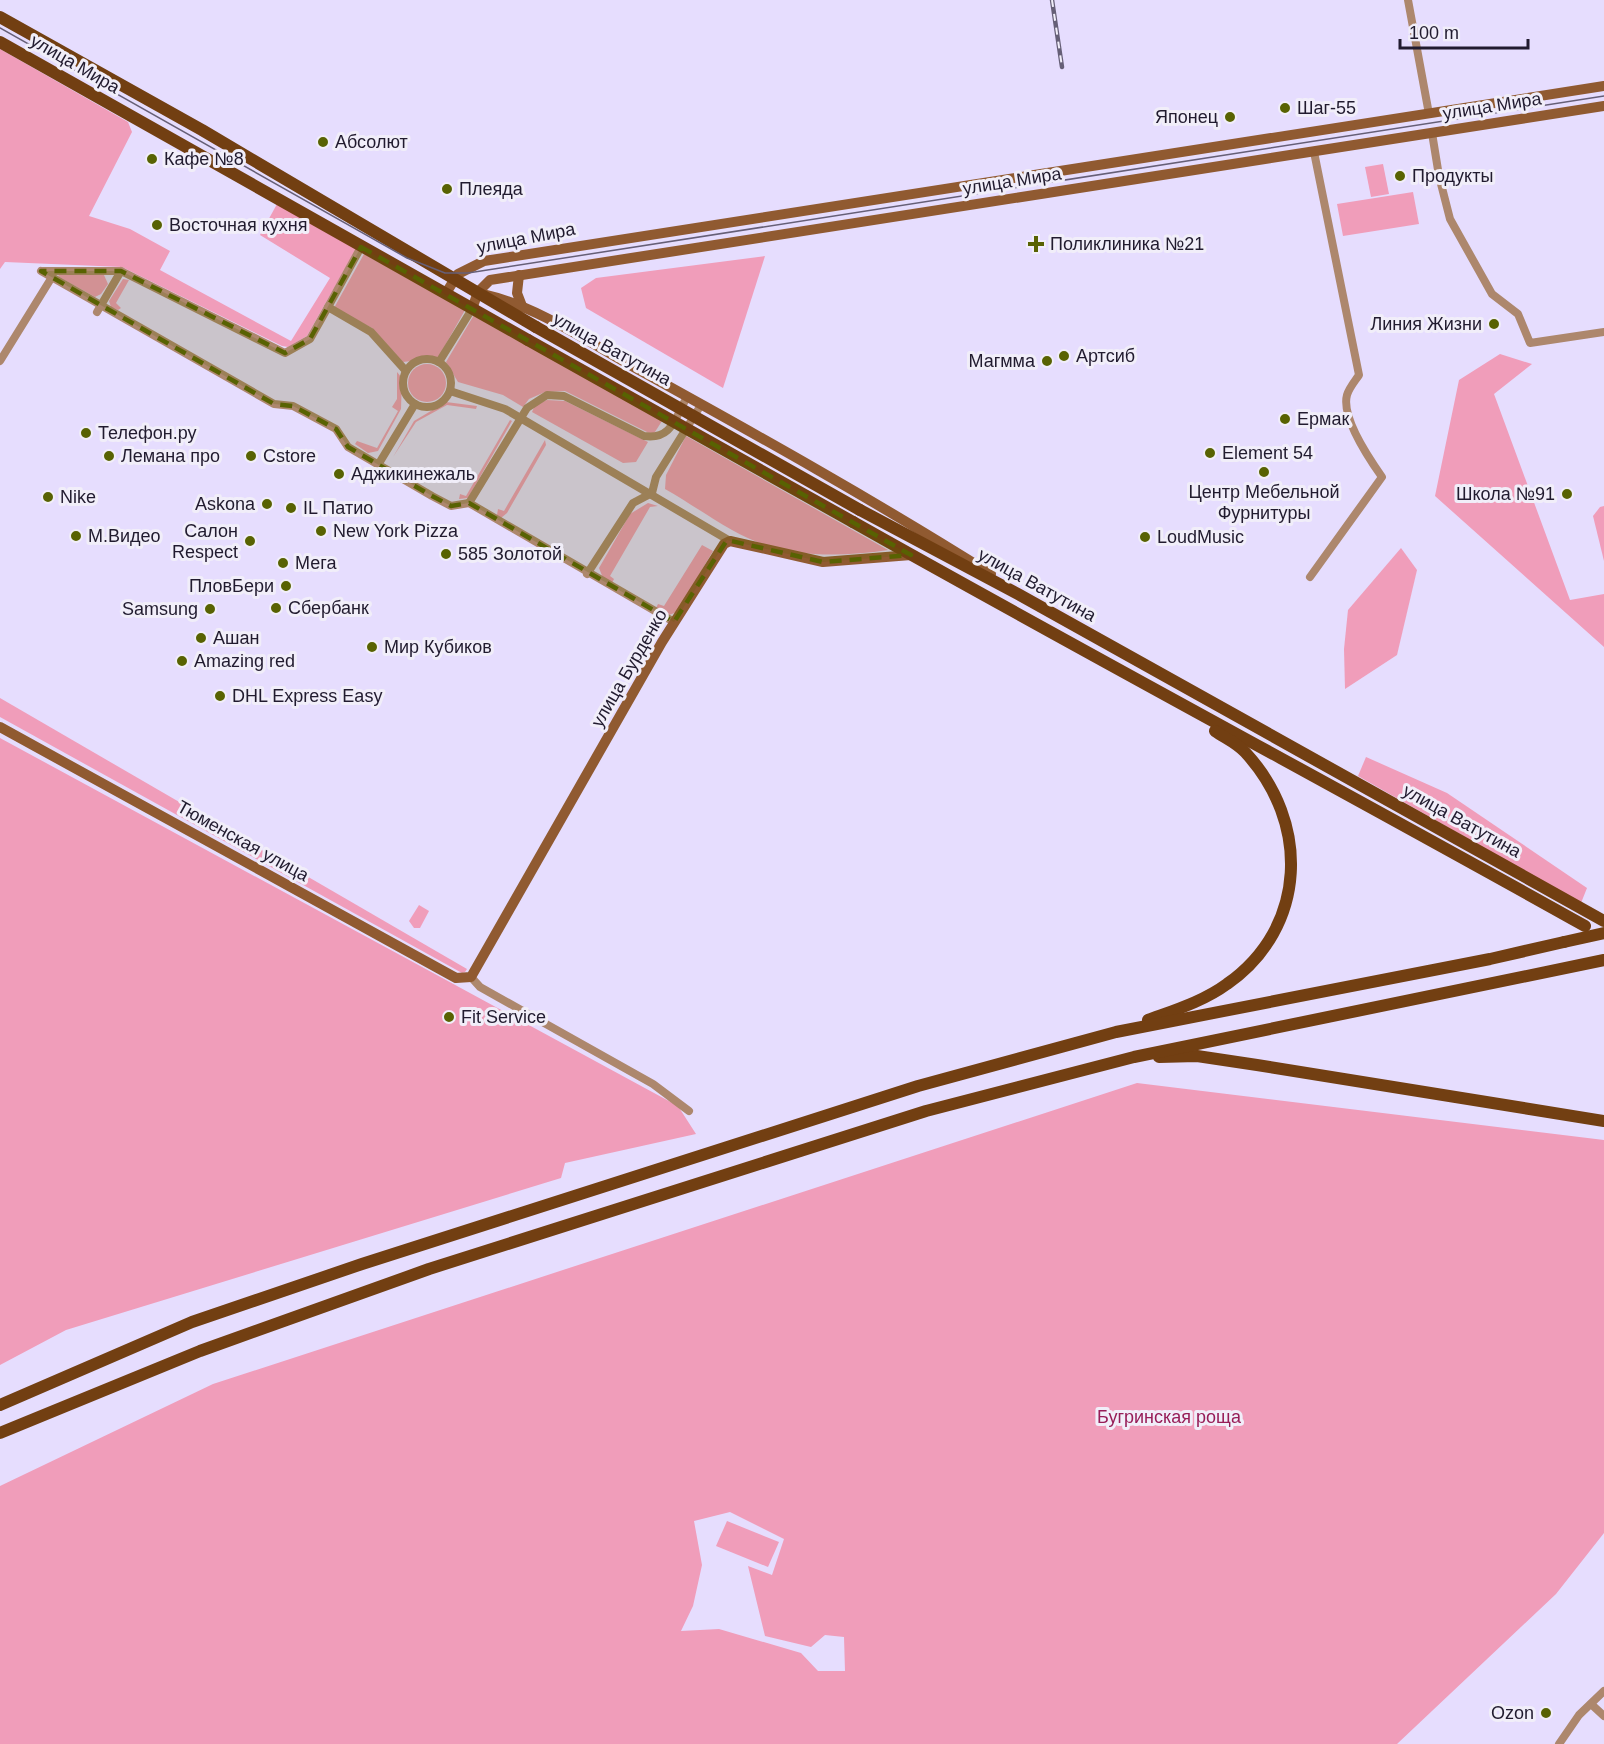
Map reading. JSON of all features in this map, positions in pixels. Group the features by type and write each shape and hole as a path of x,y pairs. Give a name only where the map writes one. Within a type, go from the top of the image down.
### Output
{"main road":[{"name":"улица Мира","path":"3,18 202,130 453,278"},
{"name":"улица Мира","path":"0,42 472,309"},
{"name":"улица Ватутина","path":"453,278 860,510 1018,594 1604,921"},
{"name":"улица Ватутина","path":"472,309 911,555 1585,926"},
{"path":"1116,1032 1199,1001 1227,984 1251,964 1270,941 1279,922 1291,880 1292,860 1289,834 1280,805 1264,775 1243,750 1180,704"},
{"path":"0,1405 192,1322 351,1268 918,1086 1116,1032 1490,959 1604,933"},
{"path":"0,1433 200,1351 429,1269 926,1110 1134,1057 1600,961"},
{"path":"1134,1057 1197,1056 1604,1121"}],"street":[{"path":"1408,0 1439,176 1450,219 1492,294 1518,314 1530,343 1604,332"},
{"name":"улица Мира","path":"453,278 484,261 1604,87"},
{"name":"улица Мира","path":"481,293 490,280 519,275 1604,106"},
{"path":"1310,132 1359,375 1346,396 1349,415 1367,457 1382,477 1310,578"},
{"path":"790,213 793,233"},
{"path":"361,247 310,339 285,353 121,271 41,272 99,308 274,404 293,406 336,429 348,447 451,506 469,503 587,574 674,622"},
{"path":"99,308 121,271"},
{"path":"519,275 517,293 522,306"},
{"path":"0,361 52,277"},
{"path":"446,293 453,278"},
{"path":"439,362 481,293 522,306 901,518 992,574 1018,594"},
{"path":"328,307 370,332 406,371"},
{"path":"432,360 439,362 451,378 450,391 435,406 421,407 405,393 406,371 417,362 432,360"},
{"path":"450,391 495,404 624,481 652,493 666,506 730,541 823,562 911,555"},
{"path":"469,503 521,418 533,402 547,395 564,396 644,436 657,438 666,435 687,397"},
{"path":"378,465 415,404"},
{"path":"587,574 633,503 652,493 656,477 701,405"},
{"name":"улица Бурденко","path":"471,977 674,622 724,544 730,541"},
{"name":"Тюменская улица","path":"0,727 456,978 471,977"},
{"path":"471,977 480,987 653,1084 689,1111"},
{"path":"1559,1744 1590,1704 1604,1691"},
{"path":"1590,1704 1604,1716"}],"highlighted area":[{"path":"361,247 911,555 823,562 727,540 674,622 469,503 451,506 432,496 348,447 336,429 293,406 274,404 41,271 121,271 285,353 310,339"}],"green space":[{"path":"0,49 128,122 132,132 89,216 130,229 170,251 160,270 291,341 330,278 260,235 277,204 356,249 307,336 288,347 282,346 122,267 5,262 0,269"},
{"path":"1383,164 1389,194 1371,197 1365,167"},
{"path":"1413,192 1419,224 1343,236 1337,204"},
{"path":"364,254 465,310 438,358 403,362 372,328 334,308"},
{"path":"765,256 723,388 586,308 581,288 596,278"},
{"path":"60,274 104,275 108,284 101,294 95,297 58,276"},
{"path":"123,279 129,280 116,303 121,308 118,310 111,307 109,301"},
{"path":"474,315 662,421 653,435 565,391 545,392 529,399 523,407 503,395 458,382 446,362"},
{"path":"1500,354 1532,364 1494,394 1570,600 1604,594 1604,647 1435,496 1459,380"},
{"path":"427,364 434,365 440,370 445,376 445,390 440,396 434,401 427,402 420,401 414,396 409,390 408,383 409,376 414,370 420,365"},
{"path":"397,372 402,378 401,409 378,451 368,453 355,444 357,441 377,448 398,411 392,407 397,399"},
{"path":"547,400 565,401 648,442 636,462 623,463 532,412 535,405"},
{"path":"446,402 477,406 476,409 447,405 416,422 393,457 414,421"},
{"path":"510,420 512,421 468,498 459,499 460,494 466,496"},
{"path":"686,436 888,550 828,555 808,554 769,546 732,530 665,489 666,475"},
{"path":"545,440 546,445 507,513 501,518 497,515 498,509 504,511"},
{"path":"648,503 658,506 650,507 610,576 614,579 612,583 603,578 599,568 630,514"},
{"path":"1604,506 1604,561 1593,516 1600,507"},
{"path":"702,545 713,551 677,612 669,615 656,608 658,604 664,606"},
{"path":"1401,548 1417,570 1397,655 1345,689 1344,649 1348,610"},
{"path":"0,698 467,969 462,973 0,717"},
{"path":"0,738 678,1106 696,1134 565,1163 561,1178 66,1330 0,1365"},
{"path":"1366,757 1447,793 1587,888 1581,903 1358,776"},
{"path":"419,905 429,911 420,928 414,928 409,921"},
{"name":"Бугринская роща","path":"1137,1083 1604,1140 1604,1533 1556,1594 1397,1744 0,1744 0,1486 213,1384","holes":["730,1512 784,1539 772,1575 748,1566 765,1636 811,1647 825,1635 844,1637 845,1671 818,1671 801,1653 719,1629 681,1631 693,1606 702,1565 694,1521"]},
{"path":"727,1521 779,1542 768,1567 716,1546"}],"tram line":[{"path":"0,28 407,258 445,273 468,273 1604,96"}],"railway":[{"path":"1052,0 1062,67"}],"place":[{"name":"Шаг-55","path":"1285,108"},
{"name":"Японец","path":"1230,117"},
{"name":"Абсолют","path":"323,142"},
{"name":"Кафе №8","path":"152,159"},
{"name":"Продукты","path":"1400,176"},
{"name":"Плеяда","path":"447,189"},
{"name":"Восточная кухня","path":"157,225"},
{"name":"Поликлиника №21","path":"1036,244"},
{"name":"Линия Жизни","path":"1494,324"},
{"name":"Артсиб","path":"1064,356"},
{"name":"Магмма","path":"1047,361"},
{"name":"Ермак","path":"1285,419"},
{"name":"Телефон.ру","path":"86,433"},
{"name":"Element 54","path":"1210,453"},
{"name":"Лемана про","path":"109,456"},
{"name":"Cstore","path":"251,456"},
{"name":"Центр Мебельной Фурнитуры","path":"1264,472"},
{"name":"Аджикинежаль","path":"339,474"},
{"name":"Школа №91","path":"1567,494"},
{"name":"Nike","path":"48,497"},
{"name":"Askona","path":"267,504"},
{"name":"IL Патио","path":"291,508"},
{"name":"New York Pizza","path":"321,531"},
{"name":"М.Видео","path":"76,536"},
{"name":"LoudMusic","path":"1145,537"},
{"name":"Салон Respect","path":"250,541"},
{"name":"585 Золотой","path":"446,554"},
{"name":"Мега","path":"283,563"},
{"name":"ПловБери","path":"286,586"},
{"name":"Сбербанк","path":"276,608"},
{"name":"Samsung","path":"210,609"},
{"name":"Ашан","path":"201,638"},
{"name":"Мир Кубиков","path":"372,647"},
{"name":"Amazing red","path":"182,661"},
{"name":"DHL Express Easy","path":"220,696"},
{"name":"Fit Service","path":"449,1017"},
{"name":"Ozon","path":"1546,1713"}]}
